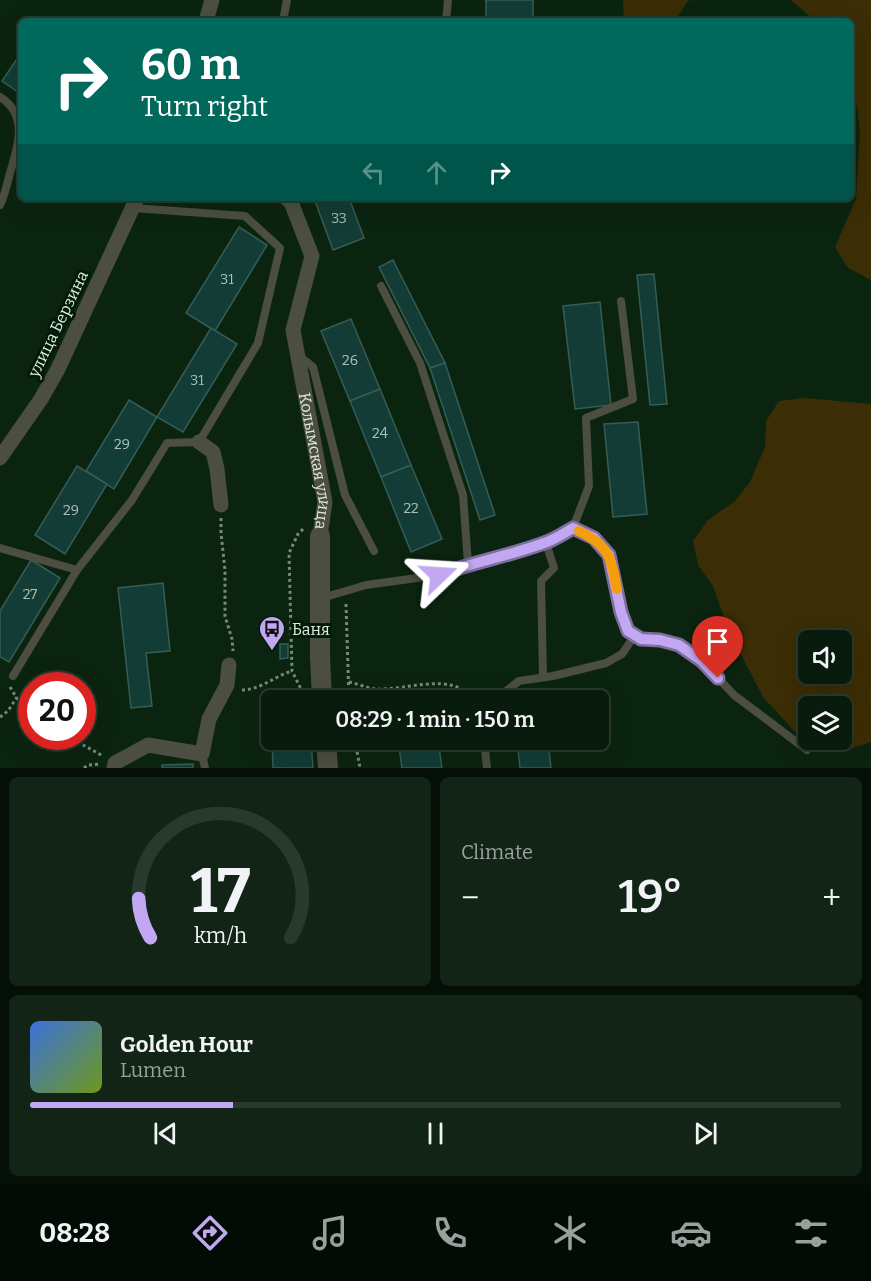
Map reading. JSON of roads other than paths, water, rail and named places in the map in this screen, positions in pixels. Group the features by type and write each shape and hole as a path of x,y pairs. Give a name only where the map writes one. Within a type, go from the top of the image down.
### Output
{"street":[{"path":"207,18 212,0"},
{"name":"Колымская улица","path":"290,201 312,256 293,330 325,502 313,531 320,598 322,690"},
{"name":"улица Берзина","path":"0,458 41,399 58,369 135,203"},
{"path":"199,442 213,452 222,505"},
{"path":"114,765 148,745 204,761 209,719 227,685 229,665"},
{"path":"327,750 328,768"}],"lane":[{"path":"284,18 287,0"},
{"path":"446,18 448,0"},
{"path":"0,96 9,102 18,118"},
{"path":"0,205 18,148"},
{"path":"13,676 76,570 132,500 167,443 199,442 258,343 280,248 245,216 135,203"},
{"path":"381,286 420,363 463,495 468,564"},
{"path":"320,598 366,585 439,575 468,564 546,543 573,528 589,486 586,418 633,399 621,301"},
{"path":"298,356 313,367 345,495 374,551"},
{"path":"573,528 594,538 609,555 621,612 628,631 641,639 660,640 679,645 702,661 734,694 798,743"},
{"path":"543,677 541,581 554,568 546,543"},
{"path":"0,548 76,570"},
{"path":"508,690 519,681 606,663 622,654 635,635"},
{"path":"485,750 487,768"}],"place":[{"name":"Баня","path":"272,652"}]}
